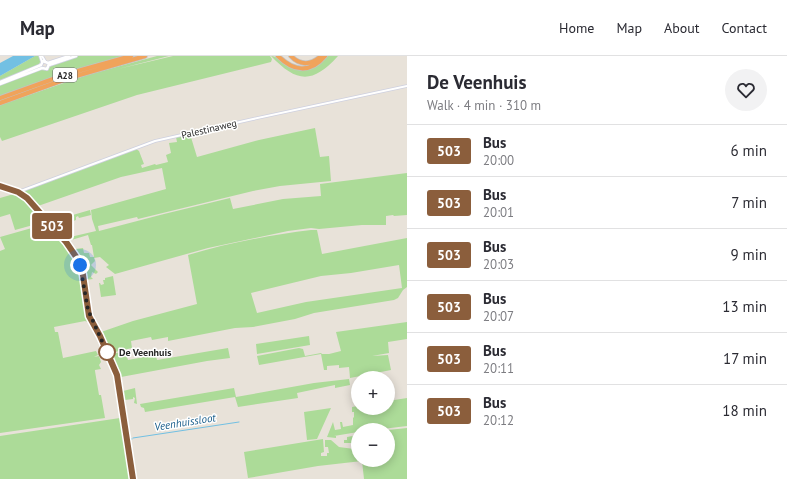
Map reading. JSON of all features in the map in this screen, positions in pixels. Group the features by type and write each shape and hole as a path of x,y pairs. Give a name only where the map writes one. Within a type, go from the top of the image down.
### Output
{"highway":[{"name":"A28","path":"0,98 67,74 132,56"},
{"name":"A28","path":"0,103 69,78 145,56"},
{"path":"278,56 289,65 301,69 313,66 325,56"},
{"path":"291,56 296,61 305,63 313,62 321,56"}],"main road":[{"path":"0,83 41,67 47,69 49,64 69,56"},
{"path":"41,67 43,61 49,64 76,56"},
{"path":"0,186 18,192 29,200 72,249 79,261 83,275 89,316 100,336 117,375 133,479"}],"street":[{"path":"41,56 43,61"},
{"name":"Palestinaweg","path":"18,192 19,190 155,141 407,86"}],"green space":[{"path":"35,56 39,56 41,61 38,65 0,81 0,76"},
{"path":"78,56 123,56 88,66 0,96 0,85 40,69 47,70 53,64"},
{"path":"157,56 169,56 118,69 173,56 270,56 272,59 271,62 137,95 2,141 0,137 0,105 87,75"},
{"path":"271,56 276,57 290,67 302,70 313,67 323,61 327,56 338,56 320,72 312,76 304,77 288,71"},
{"path":"315,128 320,157 329,156 331,181 280,186 253,191 138,219 137,217 98,226 99,231 230,198 233,209 283,199 321,196 320,184 407,173 407,215 386,216 386,225 362,225 319,229 311,228 288,231 208,248 115,274 106,267 109,265 100,257 94,258 95,261 91,265 98,272 96,274 92,272 91,277 93,279 86,280 83,263 75,249 83,248 84,253 89,253 90,257 94,257 92,245 88,235 68,241 66,238 96,231 91,210 166,189 162,168 121,177 38,206 22,190 136,149 139,151 144,164 141,165 142,168 168,162 166,155 171,153 169,143 177,142 176,137 190,134 197,157 259,140"},
{"path":"14,194 25,202 44,222 15,230 10,214 0,217 0,198"},
{"path":"90,210 91,215 79,218 78,216 76,217 76,220 71,222 69,227 60,230 52,221"},
{"path":"46,224 62,242 75,263 80,279 84,311 88,322 85,321 54,327 55,332 58,332 63,358 96,351 98,355 94,357 99,356 101,362 99,365 101,369 95,371 105,418 0,433 0,251 5,249 0,237"},
{"path":"317,230 322,254 407,238 407,287 398,298 394,300 314,313 295,319 253,327 235,328 168,341 168,337 152,340 151,337 131,341 132,348 111,353 101,332 133,321 197,304 188,255 234,243","holes":["399,265 402,288 306,302 257,313 251,293 321,276 351,273"]},
{"path":"113,276 116,295 101,297 99,283 101,285 104,284 103,280 105,280 105,278"},
{"path":"407,322 407,339 388,342 389,353 372,356 388,355 391,370 351,371 350,378 349,367 339,368 339,365 327,366 327,370 324,370 321,354 259,365 257,356 299,348 303,349 305,356 321,353 329,354 341,351 336,332"},
{"path":"309,336 310,345 257,354 256,344"},
{"path":"228,348 230,358 121,377 112,354 125,351 128,360 144,357 143,352 148,351 149,354 155,352 157,360"},
{"path":"349,379 350,385 335,388 335,385 297,393 298,398 238,407 235,397 145,412 144,408 141,407 140,404 234,388 236,397 314,383"},
{"path":"135,388 137,404 134,403 135,398 133,397 133,399 125,400 126,404 124,406 123,391"},
{"path":"407,398 407,426 395,427 395,423 353,423 354,415 395,415 395,400"},
{"path":"331,408 317,439 307,440 304,412"},
{"path":"120,418 130,479 0,479 0,436"},
{"path":"333,422 335,430 341,429 340,422 342,422 343,427 351,425 351,433 334,436 336,436 336,438 327,437"},
{"path":"407,428 407,479 364,479 363,467 395,467 395,429"},
{"path":"351,436 351,443 344,443 344,440 347,440 347,437"},
{"path":"323,439 324,452 321,453 321,456 327,456 327,453 329,453 328,447 325,447 325,440 331,440 339,447 351,449 351,462 318,466 248,478 244,452"}],"water":[{"path":"13,56 35,56 0,76 0,63"}],"waterway":[{"name":"Veenhuissloot","path":"133,438 239,422"},
{"name":"Veenhuissloot","path":"131,449 130,439 132,439"},
{"name":"Veenhuissloot","path":"132,450 133,463"},
{"name":"Veenhuissloot","path":"134,466 136,479"}],"bus line":[{"name":"503","path":"0,186 24,195 66,242 79,261 83,275 89,316 111,360 119,383 133,479"}],"place":[{"name":"De Veenhuis","path":"107,352"}],"route":[{"path":"80,265 90,318 107,352"}]}
